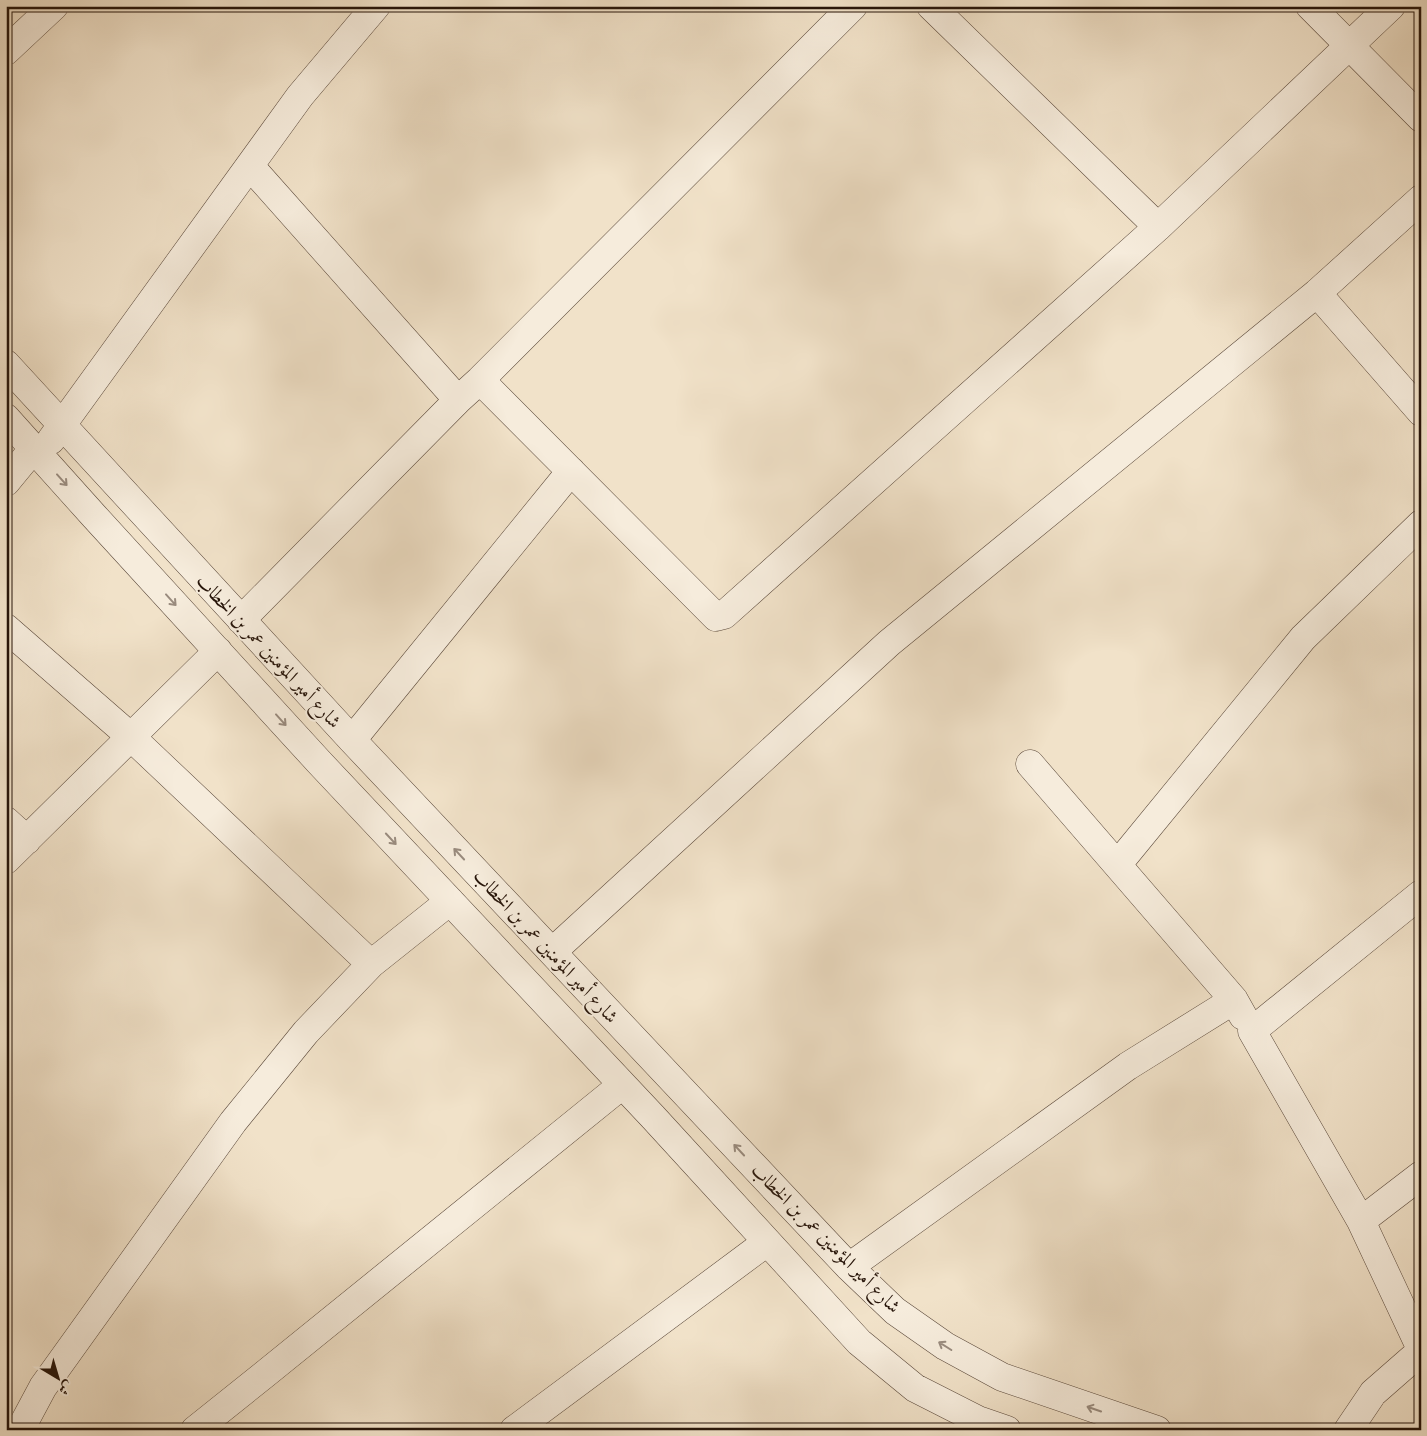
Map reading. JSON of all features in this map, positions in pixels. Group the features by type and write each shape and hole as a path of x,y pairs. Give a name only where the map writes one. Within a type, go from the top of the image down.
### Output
{"street":[{"path":"6,51 54,6"},
{"path":"6,482 62,425 300,96 376,6"},
{"path":"241,620 458,400 853,6"},
{"path":"931,6 1158,227"},
{"path":"1310,6 1421,118"},
{"path":"480,380 716,617 724,615 1158,227 1391,6"},
{"path":"250,166 458,400"},
{"path":"552,952 889,643 1317,293 1421,199"},
{"path":"1317,293 1421,412"},
{"name":"شارع أمير المؤمنين عمر بن الخطاب","path":"6,364 352,740 849,1267 895,1311 945,1346 1002,1377 1157,1430"},
{"name":"شارع أمير المؤمنين عمر بن الخطاب","path":"6,418 319,762 622,1085 859,1342 914,1388 978,1420 1007,1430"},
{"path":"352,740 571,471"},
{"path":"1118,864 1303,638 1421,524"},
{"path":"6,628 130,737 371,964"},
{"path":"6,860 218,651"},
{"path":"1030,764 1234,1000 1361,1221 1421,1350 1373,1393 1348,1430"},
{"path":"6,821 27,840"},
{"path":"1252,1031 1421,894"},
{"path":"20,1430 43,1387 233,1122 306,1032 371,964 450,901"},
{"path":"849,1267 1128,1066 1234,1000"},
{"path":"195,1430 622,1085"},
{"path":"1361,1221 1421,1175"},
{"path":"514,1430 767,1242"},
{"path":"914,1388 958,1430"}]}
